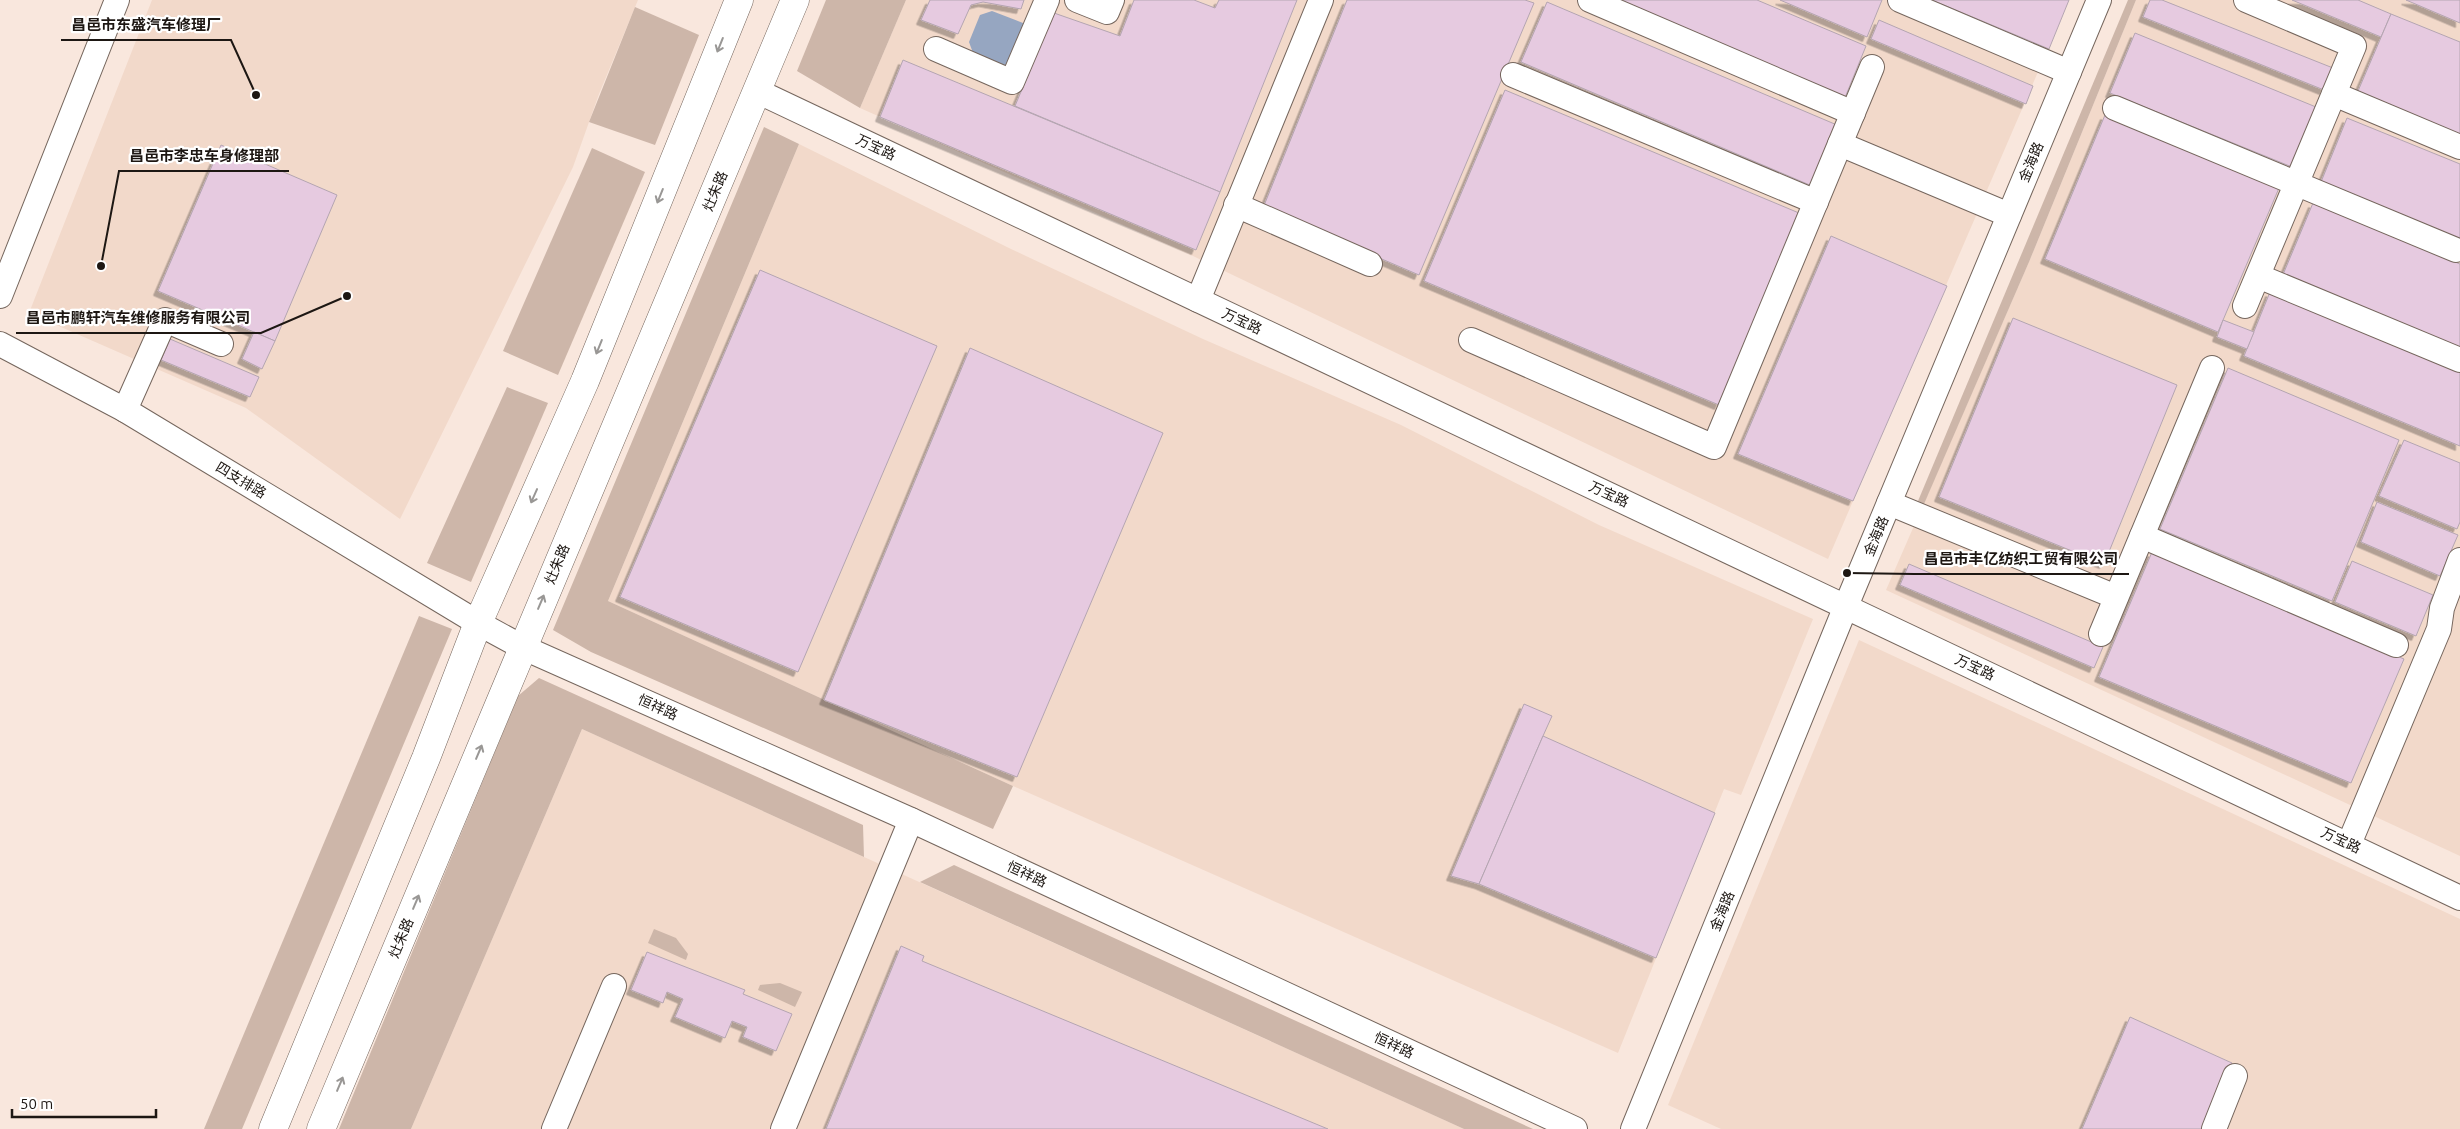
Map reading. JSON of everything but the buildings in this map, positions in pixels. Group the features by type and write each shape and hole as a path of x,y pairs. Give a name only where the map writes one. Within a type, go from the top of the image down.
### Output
{"main road":[{"path":"273,1129 426,758 478,623 585,381 739,0"},
{"name":"灶朱路","path":"321,1129 795,0"}],"street":[{"path":"0,296 117,0"},
{"path":"936,49 1012,82 1047,0"},
{"path":"1077,0 1107,12 1112,0"},
{"path":"1198,300 1321,0"},
{"path":"1590,0 1853,113"},
{"path":"1900,0 2069,72"},
{"name":"金海路","path":"1633,1129 1846,606 2099,0"},
{"path":"2245,306 2354,46 2246,0"},
{"path":"1471,340 1714,447 1872,68"},
{"path":"1513,75 1816,202"},
{"name":"万宝路","path":"757,91 2460,898"},
{"path":"2334,94 2460,147"},
{"path":"2115,108 2456,250"},
{"path":"1840,144 2009,215"},
{"path":"1236,205 1370,264"},
{"path":"2258,276 2460,360"},
{"path":"125,410 165,320 221,344"},
{"name":"四支排路","path":"0,344 125,410 478,623"},
{"path":"2100,634 2212,368"},
{"path":"1889,503 2116,597"},
{"path":"2142,536 2396,645"},
{"path":"2348,844 2439,629 2442,608 2460,560"},
{"name":"恒祥路","path":"478,623 522,647 911,820 1575,1129"},
{"path":"783,1129 911,820"},
{"path":"554,1129 614,986"},
{"path":"2214,1129 2235,1076"}],"shaded area":[{"path":"152,0 638,0 599,94 573,167 400,519 246,408 29,313"},
{"path":"826,0 906,0 860,108 797,71"},
{"path":"906,0 2069,0 1828,559 1193,256 860,108"},
{"path":"2128,0 2136,0 2029,262 1924,504 1918,501"},
{"path":"2136,0 2460,0 2460,856 1886,590 2029,262"},
{"path":"635,7 699,35 655,145 589,122"},
{"path":"764,127 799,144 608,601 1013,786 993,829 591,652 553,630"},
{"path":"799,144 1011,249 1203,339 1401,425 1599,525 1813,619 1741,795 1724,789 1618,1053 1013,786 608,601"},
{"path":"592,148 645,172 558,375 503,351"},
{"path":"507,387 548,403 471,582 427,563"},
{"path":"419,616 452,629 242,1129 204,1129"},
{"path":"1859,640 2460,919 2460,1129 1721,1129 1668,1105"},
{"path":"539,678 863,825 864,857 582,729 411,1129 339,1129 518,696"},
{"path":"582,729 1464,1129 411,1129"},
{"path":"954,865 1533,1129 1464,1129 920,882"},
{"path":"654,929 676,938 688,954 686,960 648,943"},
{"path":"780,983 802,992 795,1007 758,990 760,985"}],"water":[{"path":"992,11 1028,25 1009,70 973,53 969,42 980,15"}],"place":[{"name":"昌邑市东盛汽车修理厂","path":"256,95"},
{"name":"昌邑市李忠车身修理部","path":"101,266"},
{"name":"昌邑市鹏轩汽车维修服务有限公司","path":"347,296"},
{"name":"昌邑市丰亿纺织工贸有限公司","path":"1847,573"}]}
